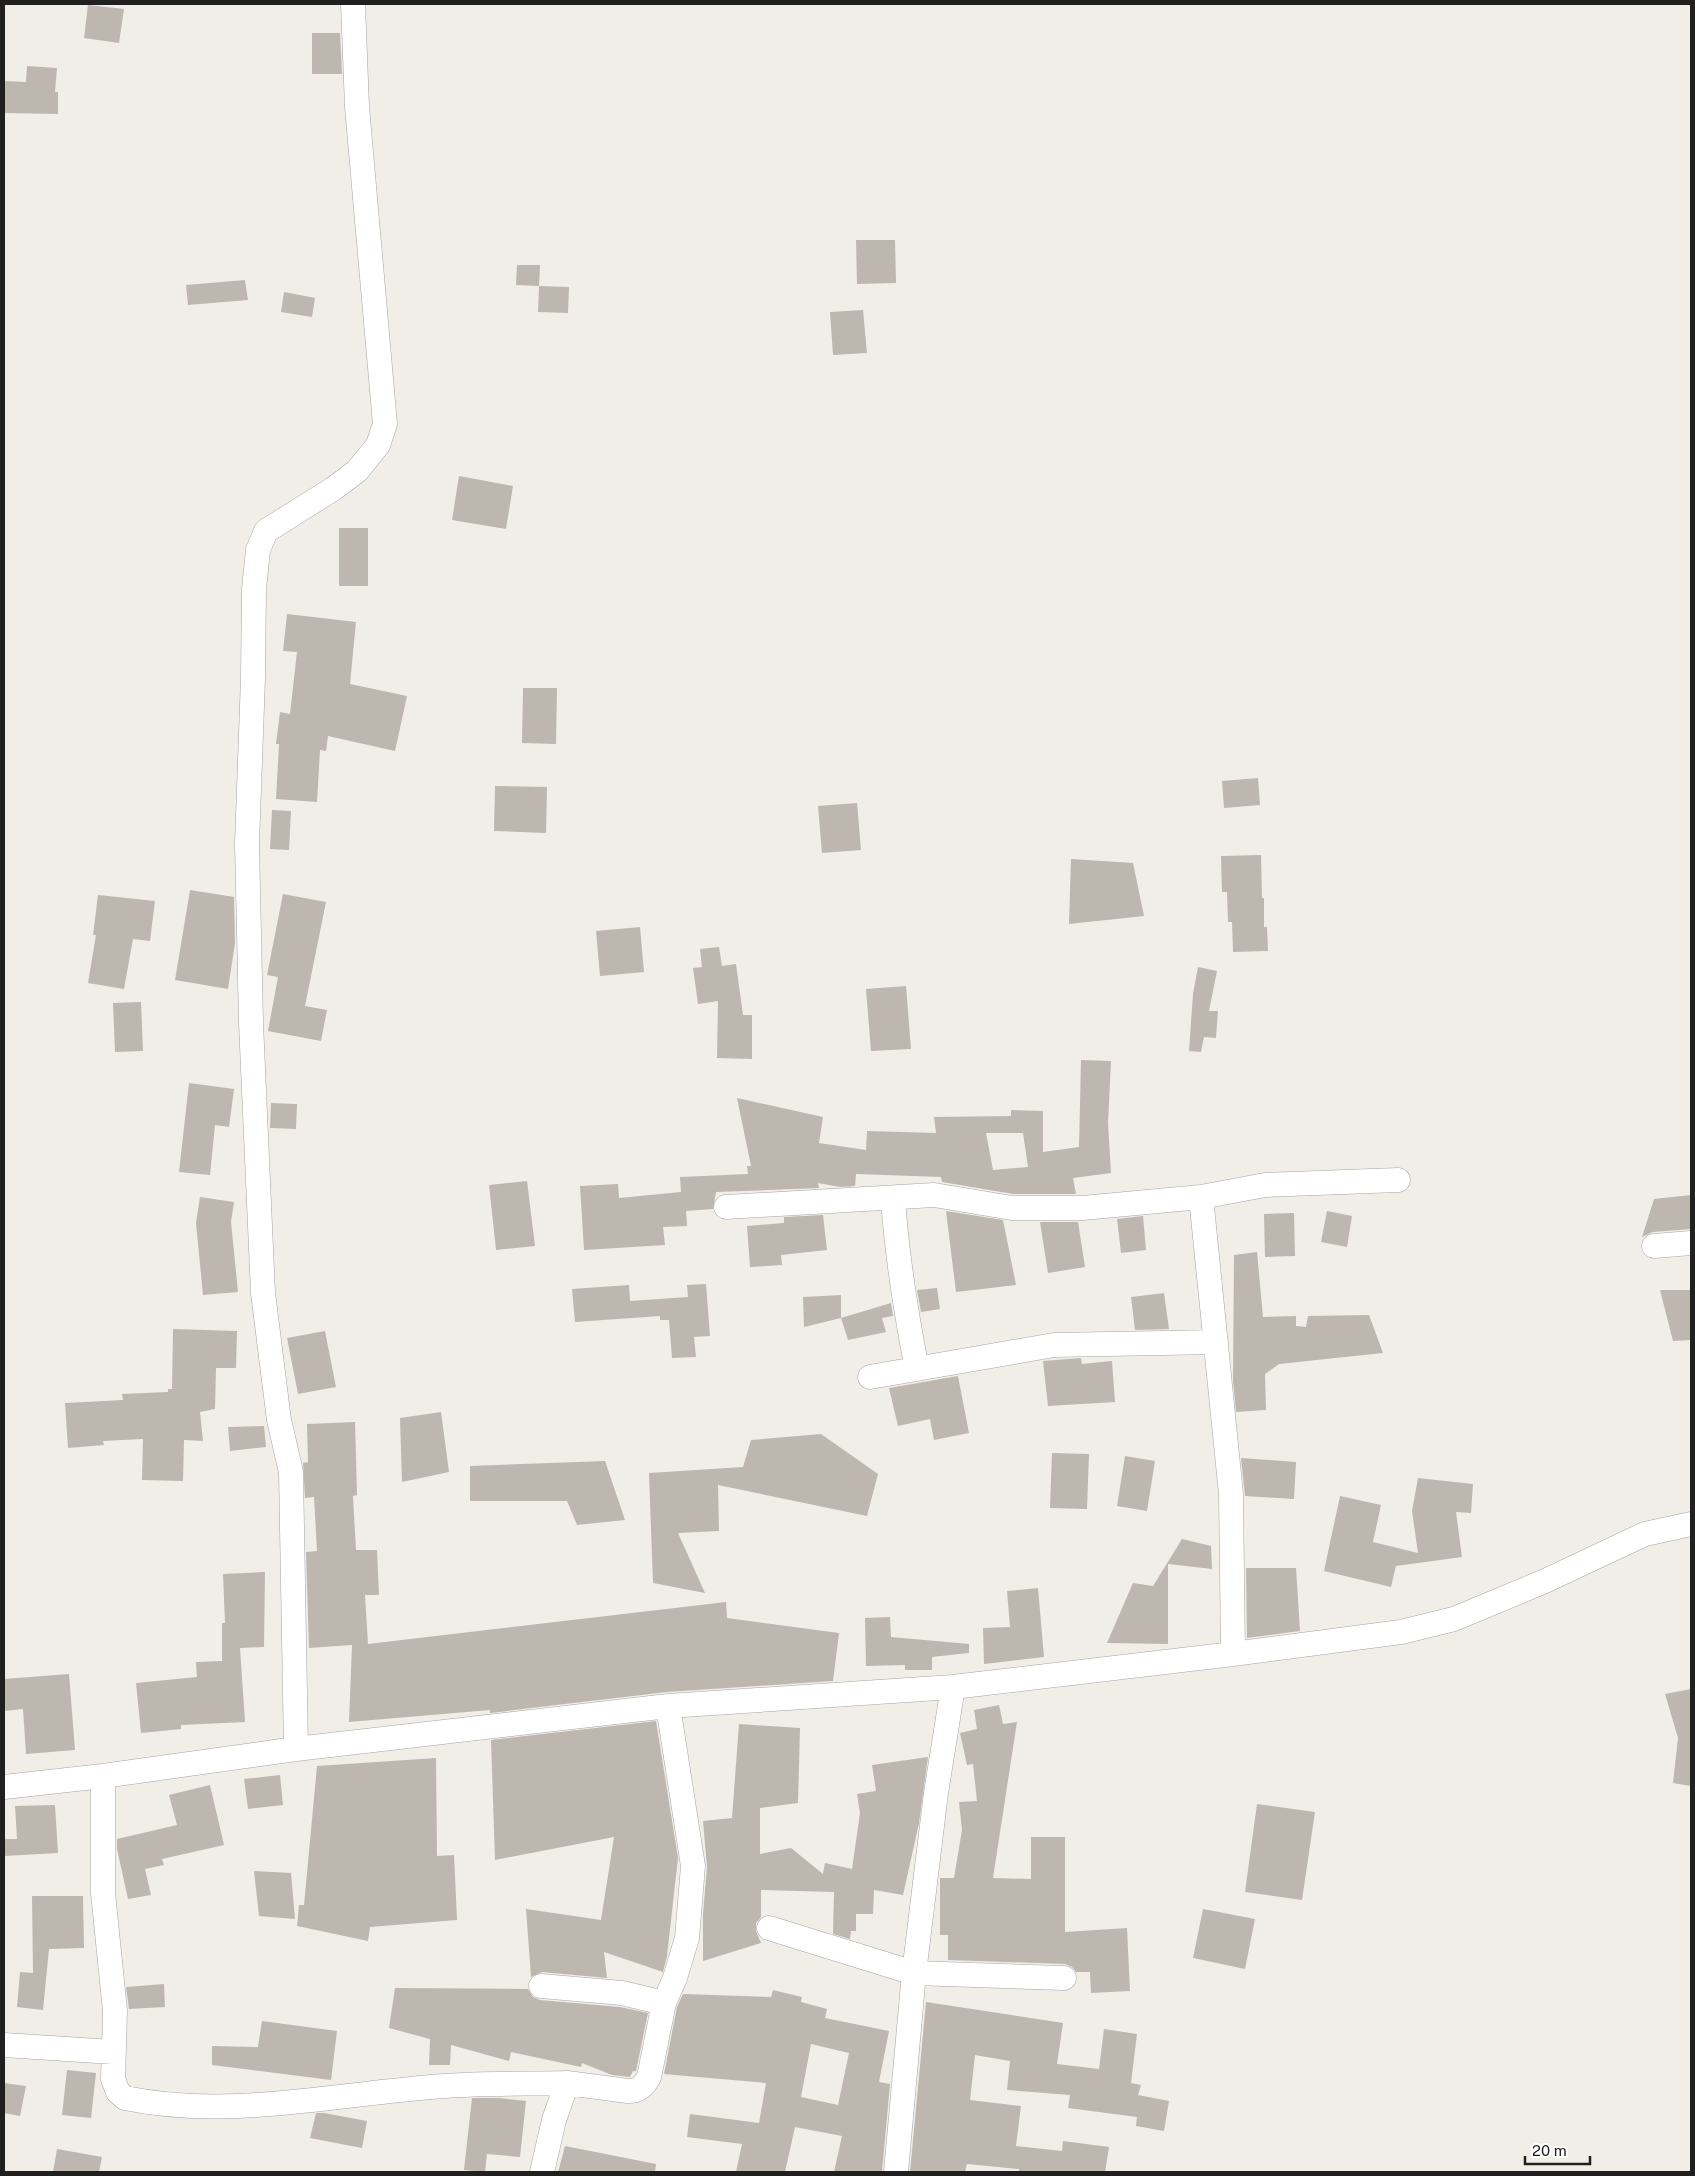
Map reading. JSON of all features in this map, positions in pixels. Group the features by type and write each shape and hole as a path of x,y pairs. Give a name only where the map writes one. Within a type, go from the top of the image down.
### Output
{"street":[{"path":"296,1749 291,1472 279,1420 263,1293 251,1023 247,844 254,588 258,550 266,531 333,489 357,471 378,445 385,424 358,107 353,4"},
{"path":"726,1207 893,1199 934,1195 1012,1208 1083,1208 1201,1197 1265,1185 1398,1180"},
{"path":"1201,1197 1231,1494 1233,1654"},
{"path":"893,1199 903,1294 917,1369"},
{"path":"1654,1246 1691,1243"},
{"path":"870,1376 1054,1345 1216,1342"},
{"path":"4,1787 103,1776 296,1749 668,1706 953,1687 1401,1632 1454,1619 1545,1581 1644,1534 1691,1524"},
{"path":"896,2172 914,1974 936,1793 953,1687"},
{"path":"103,1776 103,1893 115,2011 113,2079 118,2092 125,2098 208,2106 316,2101 445,2086 567,2083 637,2091 644,2086 649,2077 664,2003 675,1978 688,1938 693,1866 668,1706"},
{"path":"769,1928 914,1974 1064,1978"},
{"path":"542,1986 622,1993 664,2003"},
{"path":"4,2045 114,2052"},
{"path":"542,2172 554,2120 567,2083"}],"building":[{"path":"88,5 124,9 119,43 84,38"},
{"path":"312,33 340,33 342,74 312,74"},
{"path":"27,66 57,68 55,92 58,92 58,114 4,113 4,81 26,82"},
{"path":"856,240 895,240 896,283 857,284"},
{"path":"517,265 540,265 539,286 516,285"},
{"path":"245,280 248,300 188,305 186,285"},
{"path":"539,286 569,287 568,313 538,312"},
{"path":"284,292 315,298 312,317 281,312"},
{"path":"863,310 867,353 833,355 830,312"},
{"path":"459,476 513,486 506,529 452,520"},
{"path":"339,528 368,528 368,586 339,586"},
{"path":"287,614 356,622 350,684 407,696 395,751 328,736 326,751 320,750 317,802 276,799 279,744 276,744 280,712 290,714 297,652 283,651"},
{"path":"523,688 557,688 556,744 522,743"},
{"path":"1258,778 1260,805 1224,808 1222,781"},
{"path":"495,786 547,787 546,833 494,831"},
{"path":"857,803 861,850 822,853 818,806"},
{"path":"272,810 291,811 289,850 270,849"},
{"path":"1261,855 1264,927 1267,927 1268,951 1233,952 1232,922 1228,922 1227,892 1222,892 1221,856"},
{"path":"1071,859 1133,863 1144,916 1069,924"},
{"path":"190,890 234,897 235,943 228,989 175,980"},
{"path":"283,894 326,902 305,1006 327,1010 321,1041 268,1031 278,977 267,975"},
{"path":"98,895 155,901 150,941 133,939 124,989 88,983 96,935 93,935"},
{"path":"640,927 644,972 600,976 596,931"},
{"path":"719,947 722,966 736,964 743,1015 752,1015 752,1059 717,1058 718,1001 698,1004 693,968 702,967 700,949"},
{"path":"1198,967 1217,971 1209,1011 1218,1011 1216,1038 1204,1037 1201,1052 1189,1051 1193,994"},
{"path":"906,986 911,1049 871,1051 866,989"},
{"path":"141,1002 143,1051 115,1052 113,1003"},
{"path":"1081,1060 1111,1061 1108,1123 1111,1173 1073,1178 1076,1194 1013,1194 942,1182 941,1177 856,1174 855,1186 840,1187 818,1183 819,1188 716,1192 713,1209 686,1211 687,1226 663,1227 665,1245 584,1250 580,1186 618,1184 619,1198 681,1192 680,1177 748,1174 747,1166 751,1166 737,1098 823,1117 819,1143 866,1150 867,1131 936,1133 934,1117 1011,1116 1011,1110 1043,1111 1043,1152 1079,1147","holes":["986,1133 1023,1133 1028,1167 993,1170"]},
{"path":"189,1083 234,1089 229,1127 215,1125 210,1175 179,1172"},
{"path":"271,1103 297,1104 296,1129 270,1128"},
{"path":"527,1181 535,1246 496,1250 489,1185"},
{"path":"1691,1195 1691,1229 1653,1232 1642,1237 1654,1199"},
{"path":"200,1197 234,1202 231,1222 238,1292 203,1295 196,1223"},
{"path":"946,1211 1003,1220 1016,1285 956,1292"},
{"path":"1327,1211 1352,1216 1347,1247 1321,1242"},
{"path":"1294,1213 1295,1256 1265,1257 1264,1214"},
{"path":"823,1215 827,1250 781,1255 782,1265 750,1267 747,1226 784,1223 784,1217"},
{"path":"1143,1216 1146,1250 1121,1253 1117,1219"},
{"path":"1040,1222 1078,1222 1085,1267 1048,1273"},
{"path":"1257,1252 1263,1317 1296,1316 1296,1326 1306,1327 1308,1316 1369,1315 1383,1353 1279,1364 1265,1374 1266,1410 1236,1412 1233,1381 1234,1255"},
{"path":"706,1284 710,1336 694,1337 696,1357 672,1358 669,1320 660,1320 660,1316 575,1322 572,1289 629,1285 630,1301 688,1297 687,1285"},
{"path":"937,1288 940,1309 921,1312 917,1290"},
{"path":"1660,1290 1691,1290 1691,1340 1673,1341"},
{"path":"1164,1293 1169,1329 1135,1330 1131,1297"},
{"path":"841,1295 841,1318 804,1327 803,1297"},
{"path":"891,1303 893,1316 882,1318 886,1332 848,1340 841,1318"},
{"path":"173,1329 237,1331 236,1368 216,1368 215,1409 200,1412 203,1441 184,1440 183,1481 142,1480 143,1439 103,1441 104,1445 68,1448 65,1403 123,1400 122,1394 168,1392 168,1389 172,1389"},
{"path":"325,1331 336,1387 298,1394 287,1338"},
{"path":"1081,1358 1082,1364 1112,1361 1115,1402 1048,1406 1043,1361"},
{"path":"958,1376 969,1433 934,1440 930,1419 898,1426 889,1388"},
{"path":"441,1412 449,1472 402,1482 400,1418"},
{"path":"355,1422 357,1495 353,1496 356,1550 377,1550 379,1595 365,1595 368,1644 726,1602 727,1618 839,1633 833,1681 667,1692 490,1713 490,1710 349,1722 352,1645 309,1648 306,1552 317,1551 314,1497 305,1498 303,1463 308,1462 307,1424"},
{"path":"264,1426 266,1447 230,1451 228,1427"},
{"path":"821,1434 878,1474 867,1516 718,1485 719,1531 678,1533 705,1593 653,1583 649,1473 743,1467 751,1440"},
{"path":"1052,1453 1089,1454 1087,1509 1050,1508"},
{"path":"1125,1456 1155,1461 1147,1511 1117,1506"},
{"path":"1241,1458 1296,1462 1294,1499 1245,1496"},
{"path":"605,1461 625,1520 577,1525 567,1501 470,1501 470,1466"},
{"path":"1418,1478 1473,1484 1471,1513 1456,1512 1462,1557 1396,1566 1391,1587 1324,1571 1340,1496 1381,1505 1373,1542 1418,1553 1412,1511"},
{"path":"1182,1539 1211,1546 1212,1569 1168,1564 1168,1644 1107,1643 1133,1583 1153,1586"},
{"path":"1246,1568 1296,1568 1300,1631 1247,1638"},
{"path":"265,1572 264,1647 240,1648 245,1722 181,1725 181,1729 141,1733 136,1683 197,1677 196,1662 222,1661 222,1623 225,1623 223,1574"},
{"path":"1038,1588 1044,1657 984,1664 983,1628 1010,1627 1007,1591"},
{"path":"890,1617 891,1637 969,1644 969,1653 932,1657 932,1670 905,1670 905,1665 866,1666 865,1618"},
{"path":"69,1674 75,1750 26,1754 23,1709 4,1711 4,1679"},
{"path":"1691,1689 1691,1786 1673,1783 1678,1738 1665,1694"},
{"path":"999,1705 1003,1724 1017,1722 993,1878 1031,1879 1031,1837 1065,1837 1065,1932 1127,1928 1130,1991 1091,1993 1090,1972 1076,1972 1072,1967 1065,1964 948,1960 948,1935 940,1935 940,1878 954,1878 962,1830 959,1802 977,1801 973,1764 967,1765 960,1733 977,1729 974,1710"},
{"path":"656,1721 678,1858 667,1956 663,1972 604,1952 607,1978 542,1972 531,1977 526,1909 601,1920 614,1837 495,1860 491,1740"},
{"path":"739,1724 800,1728 798,1803 760,1808 760,1854 791,1848 823,1874 825,1863 852,1869 860,1813 857,1794 876,1791 872,1765 928,1757 919,1823 903,1895 874,1890 873,1914 856,1914 856,1931 851,1931 850,1939 833,1934 834,1892 761,1890 761,1917 756,1923 756,1931 761,1943 703,1961 703,1914 707,1867 703,1821 732,1818"},
{"path":"436,1758 437,1856 454,1855 457,1920 370,1927 368,1941 297,1926 299,1905 304,1905 317,1766"},
{"path":"280,1775 283,1805 248,1809 244,1779"},
{"path":"210,1785 224,1845 162,1859 164,1865 145,1869 151,1895 128,1899 117,1849 117,1839 177,1825 169,1795"},
{"path":"1257,1804 1315,1812 1302,1900 1245,1892"},
{"path":"55,1805 58,1853 4,1856 4,1839 17,1839 15,1806"},
{"path":"254,1871 291,1873 295,1919 259,1916"},
{"path":"32,1896 83,1896 84,1948 49,1949 43,2010 17,2007 20,1972 33,1973"},
{"path":"1203,1909 1255,1919 1245,1969 1193,1958"},
{"path":"164,1984 165,2007 129,2009 126,1987"},
{"path":"395,1988 528,1989 533,1997 540,2000 620,2007 648,2013 636,2071 633,2071 630,2077 612,2075 582,2063 581,2067 511,2052 509,2061 451,2045 450,2065 429,2065 430,2039 389,2028"},
{"path":"773,1990 802,1997 801,2002 827,2009 825,2018 889,2031 879,2082 890,2084 882,2172 834,2172 842,2136 795,2127 785,2172 736,2172 742,2144 687,2137 690,2114 759,2123 766,2083 664,2074 677,2007 683,1994 771,1997","holes":["811,2044 849,2053 838,2105 801,2097"]},
{"path":"926,2002 1063,2023 1057,2064 1099,2069 1104,2029 1137,2034 1131,2083 1141,2085 1138,2095 1169,2101 1164,2131 1136,2126 1137,2117 1068,2108 1070,2095 1007,2090 1010,2061 975,2055 970,2100 1021,2106 1016,2146 1062,2151 1063,2141 1109,2147 1105,2172 1019,2172 1019,2169 967,2164 965,2172 910,2172"},
{"path":"262,2021 337,2031 331,2080 212,2065 212,2046 258,2047"},
{"path":"67,2070 96,2073 91,2118 62,2115"},
{"path":"4,2083 26,2086 20,2116 4,2113"},
{"path":"472,2098 526,2101 520,2157 487,2154 485,2172 464,2170"},
{"path":"316,2113 367,2121 362,2148 310,2138"},
{"path":"565,2146 656,2164 655,2172 558,2172"},
{"path":"57,2149 102,2157 99,2172 53,2172"}]}
